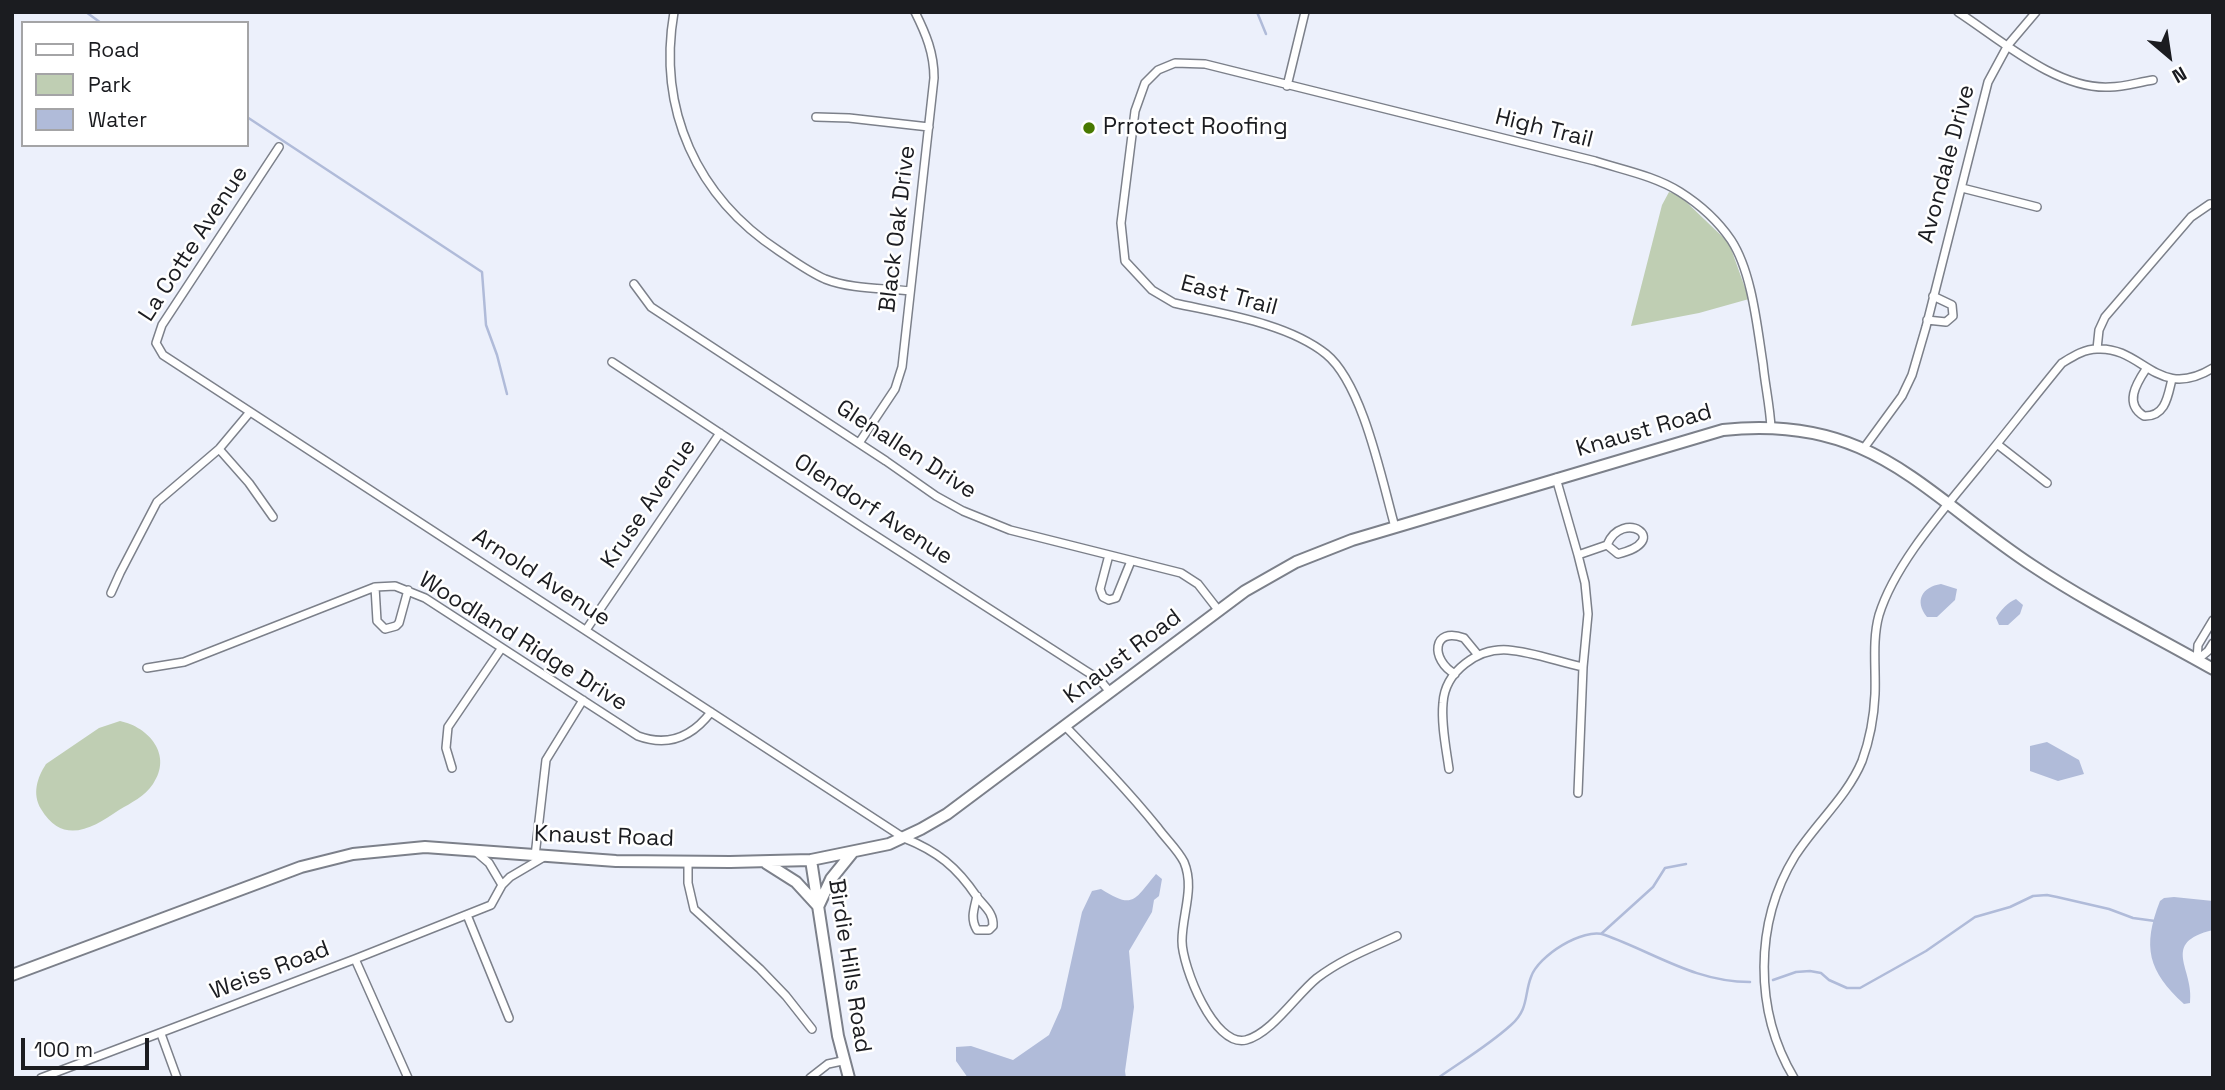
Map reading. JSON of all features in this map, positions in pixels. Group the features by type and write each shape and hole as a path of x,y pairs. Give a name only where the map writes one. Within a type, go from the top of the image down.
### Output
{"main road":[{"name":"Knaust Road","path":"12,975 325,860 364,852 409,848 540,857 763,862 811,860 878,848 904,838 947,814 1219,611 1261,581 1296,562 1332,547 1556,478 1706,433 1738,428 1814,432 1864,448 1900,467 2035,568 2213,669"},
{"path":"763,862 796,882 818,907 831,879 852,853"},
{"name":"Birdie Hills Road","path":"811,860 842,1061 849,1078"}],"street":[{"path":"674,12 669,60 677,114 691,152 720,200 772,246 824,278 910,290"},
{"name":"Black Oak Drive","path":"859,443 900,378 934,61 928,39 915,12"},
{"path":"1287,86 1305,12"},
{"path":"1958,12 2059,77 2084,85 2110,88 2153,80"},
{"name":"Avondale Drive","path":"1864,448 1907,386 1927,320 1988,82 2008,45 2036,12"},
{"name":"High Trail","path":"1145,83 1158,70 1175,63 1190,62 1595,161 1638,174 1679,191 1709,214 1731,241 1742,266 1759,329 1771,428"},
{"name":"East Trail","path":"1145,83 1135,111 1121,223 1125,261 1142,282 1163,298 1283,330 1328,356 1348,381 1359,408 1395,527"},
{"path":"816,117 929,127"},
{"name":"La Cotte Avenue","path":"158,349 156,340 162,325 279,146"},
{"path":"1962,188 2037,207"},
{"path":"2097,349 2099,331 2105,317 2191,217 2210,204"},
{"name":"Glenallen Drive","path":"634,284 651,307 963,512 1010,530 1186,576 1198,584 1219,611"},
{"path":"1927,320 1946,322 1953,316 1952,305 1933,296"},
{"name":"Arnold Avenue","path":"158,349 169,360 904,838 923,845 963,875 993,919 993,926 989,930 977,930 973,924 977,896"},
{"path":"1794,1078 1777,1043 1765,994 1765,958 1773,907 1783,879 1795,857 1849,785 1869,741 1873,717 1875,641 1878,618 1888,590 1948,504 2062,363 2076,354 2097,349 2126,355 2158,376 2172,379 2195,376 2213,368"},
{"name":"Olendorf Avenue","path":"612,362 1093,675 1110,692"},
{"path":"2146,369 2139,379 2132,400 2134,408 2144,416 2157,414 2162,408 2172,379"},
{"path":"111,593 157,502 219,449 250,412"},
{"name":"Kruse Avenue","path":"586,630 720,433"},
{"path":"1997,444 2048,483"},
{"path":"219,449 249,483 273,517"},
{"path":"1556,478 1585,583 1588,614 1578,793"},
{"path":"1578,555 1607,545 1617,531 1632,527 1638,528 1642,535 1641,545 1634,550 1618,554 1607,545"},
{"path":"1109,555 1100,589 1103,597 1110,600 1116,598 1119,593 1131,561"},
{"name":"Woodland Ridge Drive","path":"147,668 184,662 375,587 395,586 425,598 638,736 662,740 691,733 700,727 711,712"},
{"path":"375,587 377,621 384,629 396,626 399,622 408,590"},
{"path":"2197,660 2198,645 2213,620"},
{"path":"1455,674 1443,666 1438,658 1441,639 1449,635 1464,638 1478,655"},
{"path":"2197,660 2213,643"},
{"path":"452,768 445,738 448,727 501,649"},
{"path":"1449,769 1443,703 1446,688 1455,674 1478,655 1491,650 1511,650 1583,667"},
{"path":"540,857 546,760 583,700"},
{"path":"1065,726 1135,799 1183,861 1189,891 1182,940 1184,955 1190,977 1205,1007 1217,1028 1228,1038 1238,1041 1263,1031 1296,997 1340,962 1397,936"},
{"path":"475,851 489,863 502,885"},
{"name":"Weiss Road","path":"41,1078 491,905 502,885 540,857"},
{"path":"688,862 688,883 694,909 760,969 812,1029"},
{"path":"467,915 509,1018"},
{"path":"355,959 408,1078"},
{"path":"161,1034 177,1078"},
{"path":"810,1078 828,1065 842,1061"}],"green space":[{"path":"1669,192 1679,195 1729,243 1749,299 1699,313 1631,326 1662,205"},
{"path":"120,721 140,729 155,744 160,763 159,773 153,784 138,799 99,823 78,830 59,827 50,820 38,803 37,786 43,769 46,764 99,728"}],"water":[{"path":"1941,584 1957,589 1955,600 1937,617 1927,617 1921,606 1922,596 1929,588"},
{"path":"2016,599 2023,605 2020,614 2008,625 1999,625 1996,618 2007,604"},
{"path":"2047,742 2079,760 2084,774 2058,781 2030,771 2030,746"},
{"path":"1156,874 1162,879 1159,896 1154,900 1152,912 1129,951 1134,1007 1126,1078 968,1078 956,1061 956,1047 971,1046 1013,1060 1049,1035 1061,1008 1082,912 1092,891 1101,889 1120,899 1133,899"},
{"path":"2174,897 2213,901 2213,930 2197,935 2187,942 2183,950 2190,991 2190,1003 2184,1004 2156,969 2150,945 2154,917 2160,901"}],"waterway":[{"path":"86,12 98,21"},
{"path":"1257,12 1266,34"},
{"path":"248,118 482,272 486,325 507,394"},
{"path":"1601,934 1653,887 1665,868 1686,864"},
{"path":"1773,980 1796,972 1810,971 1821,973 1847,988 1860,988 1926,951 1975,917 2010,907 2033,896 2057,897 2109,909 2133,918 2155,921"},
{"path":"1438,1078 1511,1025 1521,1013 1531,977 1542,960 1562,945 1585,935 1605,935 1693,972 1730,981 1750,982"}],"place":[{"name":"Prrotect Roofing","path":"1089,128"}]}
